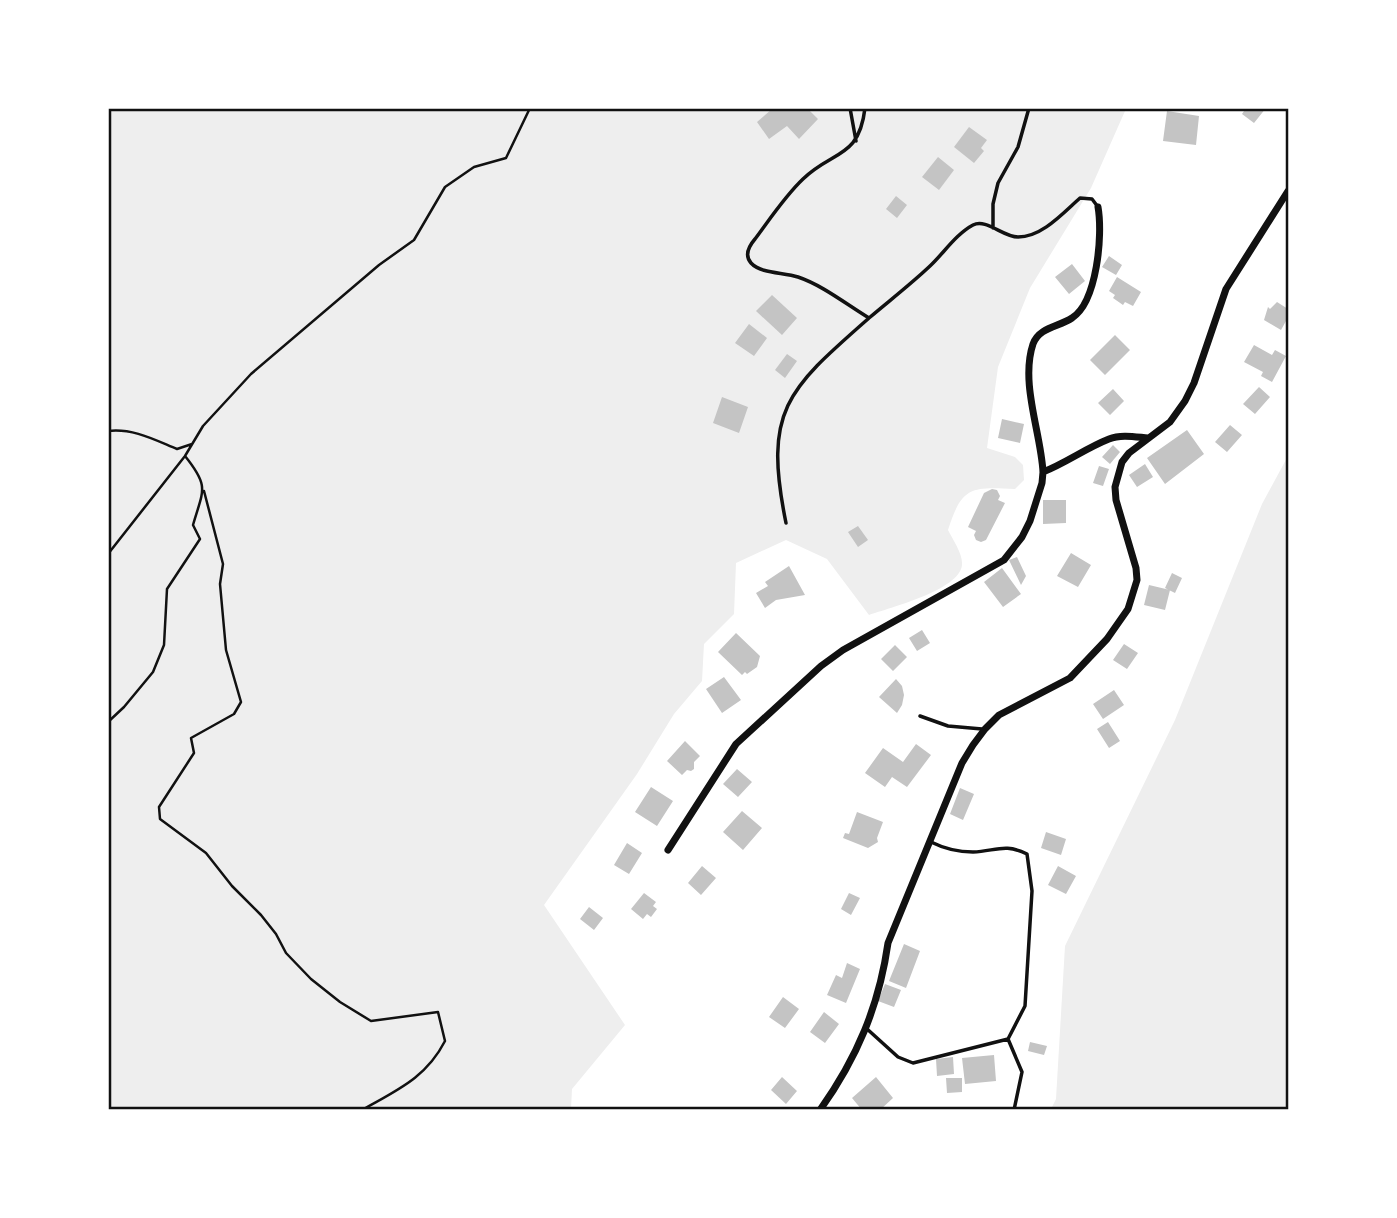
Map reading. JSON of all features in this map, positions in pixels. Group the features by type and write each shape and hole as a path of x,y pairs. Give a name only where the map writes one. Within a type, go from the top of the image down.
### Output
{"street":[{"path":"820,1110 866,1028 879,995 888,943 962,762 985,729 999,715 1070,678 1107,639 1128,609 1135,592 1136,568 1116,500 1115,487 1122,462 1129,453 1170,422 1185,401 1194,383 1226,289 1289,191"},
{"path":"668,850 736,744 821,666 843,650 1004,560 1022,537 1042,484 1043,472 1029,369 1031,348 1042,331 1070,320 1087,301 1100,238 1098,207"},
{"path":"1043,472 1065,464 1110,438 1149,438"}],"lane":[{"path":"850,108 856,141"},
{"path":"865,108 862,130 856,141 802,179 748,248 748,254 749,261 761,269 808,281 869,318"},
{"path":"993,228 993,204 998,183 1018,147 1029,108"},
{"path":"786,523 778,483 777,450 781,422 788,400 822,359 931,266 973,225 984,224 1009,236 1031,235 1051,223 1080,198 1092,199 1098,207"},
{"path":"920,716 948,726 985,729"},
{"path":"866,1028 898,1057 913,1062 1008,1039 1025,1006 1032,891 1027,854 1013,847 973,852 947,850 930,842"},
{"path":"1008,1039 1022,1072 1014,1110"}],"path":[{"path":"108,554 185,456 203,426 251,374 379,265 414,240 445,187 474,167 506,158 530,108"},
{"path":"108,431 139,433 177,449 192,444"},
{"path":"185,456 198,471 223,564 220,584 226,650 241,702 234,713 191,738 194,752 159,807 160,819 206,853 232,886 261,915 286,953 340,1002 371,1021 438,1012 445,1041 435,1060 412,1082 362,1110"},
{"path":"108,722 153,672 164,645 167,589 200,539 193,526 204,491"}],"shaded area":[{"path":"108,109 1128,109 1091,188 1030,288 998,367 987,448 1015,457 1023,465 1024,480 1015,489 988,488 970,492 958,505 948,530 961,556 962,565 958,574 937,590 922,597 869,615 827,559 786,540 736,563 734,614 704,644 702,681 674,714 637,774 544,905 625,1025 572,1089 571,1109 109,1109"},
{"path":"1288,456 1288,1109 1051,1109 1056,1099 1065,946 1175,720 1262,504"}],"building":[{"path":"773,108 807,108 818,119 799,139 787,126 769,139 757,122"},
{"path":"1246,108 1266,108 1254,123 1242,114"},
{"path":"1167,111 1199,116 1196,145 1163,141"},
{"path":"969,127 987,140 981,148 984,151 974,163 954,147"},
{"path":"938,157 954,170 939,190 922,177"},
{"path":"896,196 907,205 897,218 886,209"},
{"path":"1109,256 1122,265 1116,275 1102,267"},
{"path":"1072,264 1085,281 1069,294 1055,277"},
{"path":"1117,277 1141,292 1133,306 1125,302 1123,305 1113,298 1115,295 1109,291"},
{"path":"772,295 797,318 782,335 756,311"},
{"path":"1277,302 1288,309 1288,322 1286,321 1281,330 1264,320 1268,307 1270,309"},
{"path":"749,324 767,338 754,356 735,343"},
{"path":"1115,335 1130,350 1105,375 1090,360"},
{"path":"1254,345 1272,355 1275,350 1286,356 1272,382 1261,376 1263,372 1244,362"},
{"path":"787,354 797,361 785,378 775,370"},
{"path":"1259,387 1270,397 1255,414 1243,404"},
{"path":"1113,389 1124,401 1110,415 1098,403"},
{"path":"722,397 748,407 739,433 713,423"},
{"path":"1002,419 1024,424 1020,443 998,438"},
{"path":"1230,425 1242,435 1227,452 1215,442"},
{"path":"1187,430 1204,454 1165,484 1147,458"},
{"path":"1113,445 1120,452 1110,464 1102,457"},
{"path":"1145,464 1153,477 1137,487 1129,475"},
{"path":"1099,466 1109,469 1103,486 1093,483"},
{"path":"997,490 1000,496 998,500 1005,503 986,540 981,542 976,540 976,531 968,527 984,493"},
{"path":"1043,500 1066,500 1066,523 1043,524"},
{"path":"858,526 868,540 858,547 848,532"},
{"path":"1071,553 1091,565 1078,587 1057,576"},
{"path":"1017,557 1026,576 1021,585 1009,560"},
{"path":"789,566 805,595 776,600 765,608 756,593 768,586 765,582"},
{"path":"1002,568 1021,594 1003,607 984,582"},
{"path":"1172,573 1182,578 1175,593 1165,588"},
{"path":"1149,585 1170,590 1165,610 1144,605"},
{"path":"922,630 930,643 917,651 909,638"},
{"path":"736,633 760,656 757,667 747,674 745,672 742,675 718,652"},
{"path":"1124,644 1138,653 1127,669 1113,660"},
{"path":"895,645 907,657 893,671 881,659"},
{"path":"724,677 741,700 722,713 706,689"},
{"path":"896,679 902,686 904,695 897,713 879,697"},
{"path":"1114,690 1124,705 1103,719 1093,704"},
{"path":"1108,722 1120,741 1109,748 1097,729"},
{"path":"685,741 700,756 694,762 694,769 687,770 682,775 667,761"},
{"path":"916,744 931,755 907,787 892,777 885,787 865,773 883,748 903,762"},
{"path":"737,769 752,782 738,797 723,784"},
{"path":"651,787 673,801 657,826 635,812"},
{"path":"960,788 974,794 963,820 950,814"},
{"path":"742,811 762,828 743,850 723,832"},
{"path":"857,812 883,822 878,842 868,848 843,838 845,833 849,834"},
{"path":"1046,832 1066,839 1061,855 1041,848"},
{"path":"627,843 642,853 629,874 614,865"},
{"path":"702,866 716,878 701,895 688,883"},
{"path":"1058,866 1076,876 1066,894 1048,885"},
{"path":"644,893 656,902 653,906 657,909 651,917 647,914 643,919 631,909"},
{"path":"849,893 860,898 851,915 841,909"},
{"path":"589,907 603,918 594,930 580,919"},
{"path":"904,944 920,951 906,988 889,981"},
{"path":"847,963 860,969 846,1003 827,995 836,975 842,978"},
{"path":"885,984 901,990 894,1007 878,1001"},
{"path":"783,997 799,1009 785,1028 769,1017"},
{"path":"824,1012 839,1024 825,1043 810,1032"},
{"path":"1030,1042 1047,1046 1044,1055 1028,1051"},
{"path":"994,1055 996,1081 965,1084 962,1058"},
{"path":"953,1057 954,1074 937,1076 936,1059"},
{"path":"782,1077 797,1091 786,1104 771,1090"},
{"path":"876,1077 893,1098 880,1110 862,1110 852,1098"},
{"path":"946,1078 962,1078 962,1092 947,1093"}]}
